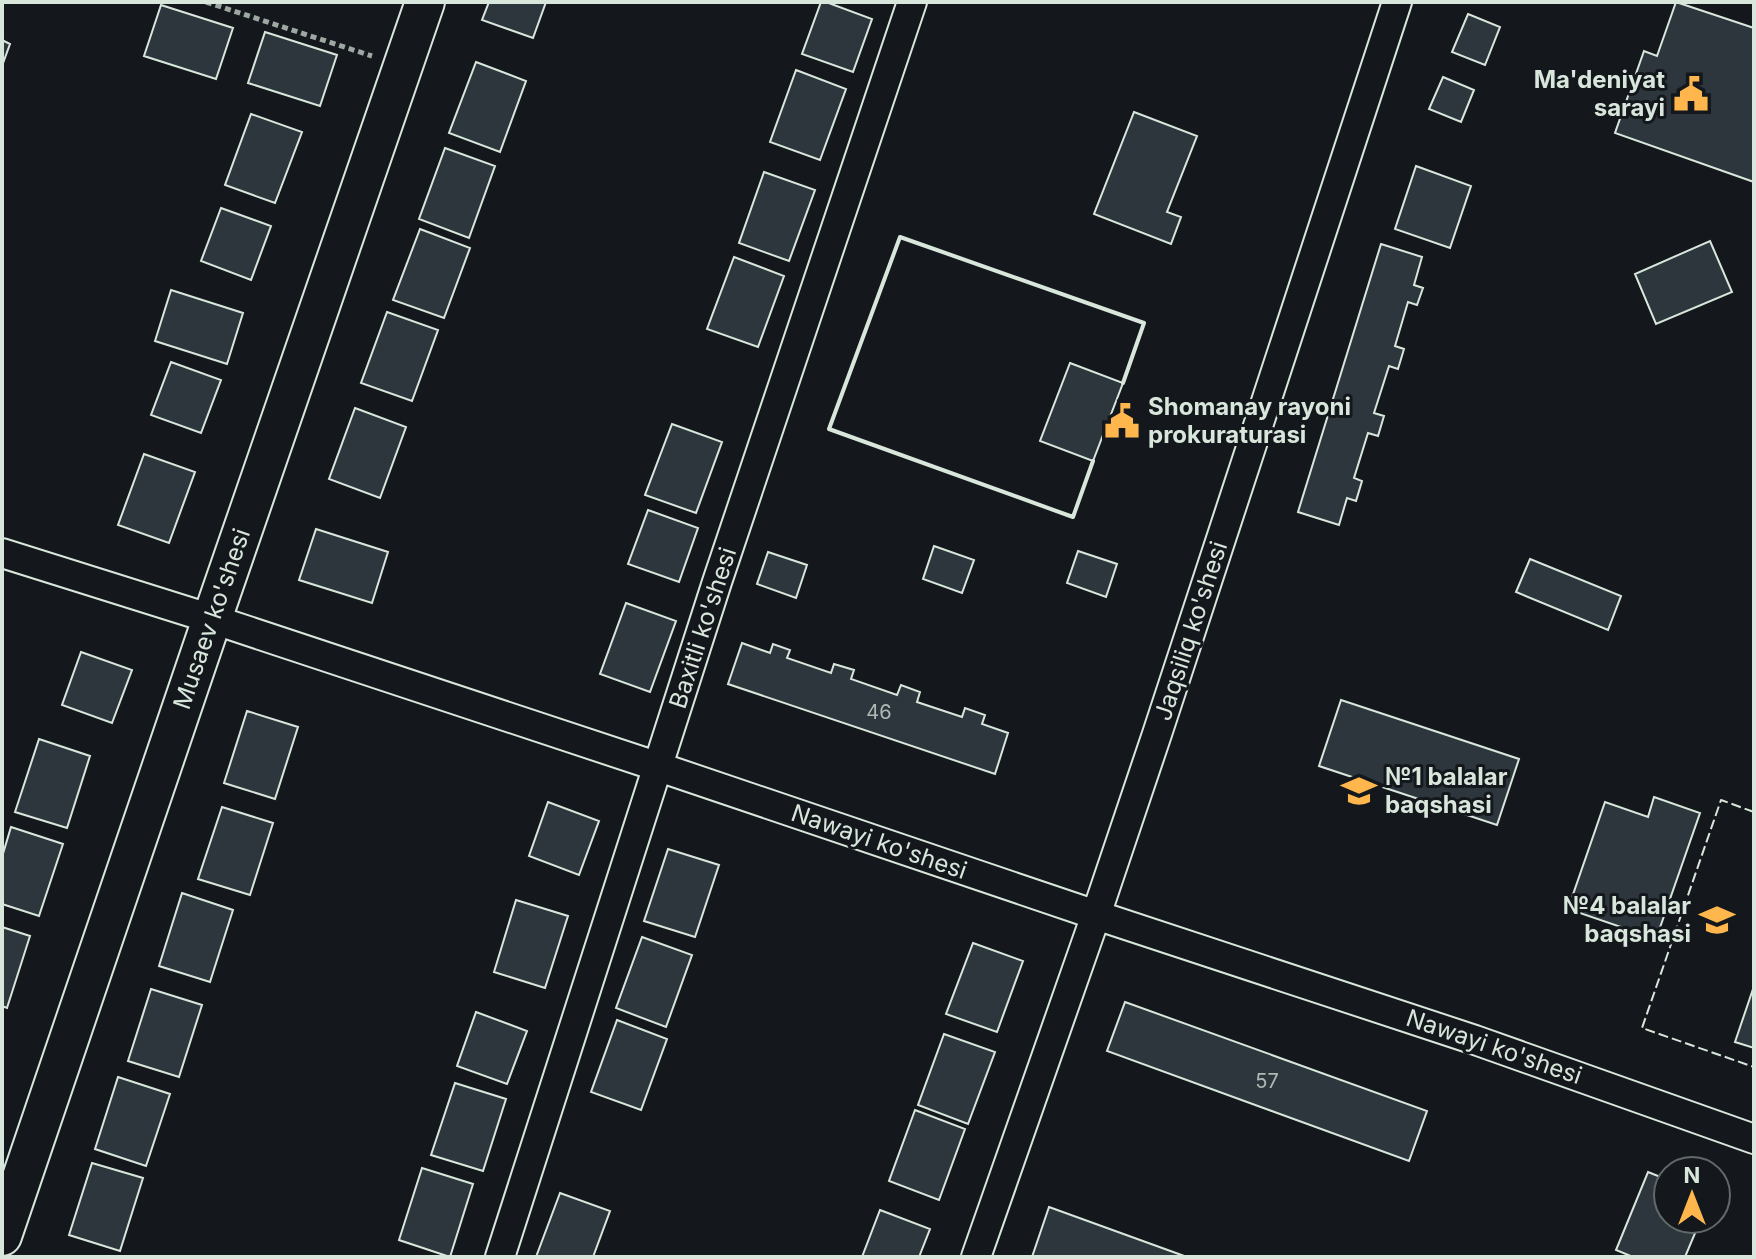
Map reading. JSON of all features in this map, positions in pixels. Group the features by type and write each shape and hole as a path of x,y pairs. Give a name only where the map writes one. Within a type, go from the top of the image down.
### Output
{"street":[{"name":"Musaev ko'shesi","path":"2,1236 425,2"},
{"name":"Baxitli ko'shesi","path":"500,1257 717,582 912,2"},
{"name":"Jaqsiliq ko'shesi","path":"976,1257 1096,915 1397,2"},
{"name":"Nawayi ko'shesi","path":"2,553 659,767 1475,1040 1754,1139"}],"path":[{"path":"206,2 403,65"}],"building":[{"path":"489,2 546,2 533,38 482,20"},
{"path":"821,2 872,19 853,72 802,54"},
{"name":"Ma'deniyat sarayi","path":"1676,2 1754,28 1754,182 1615,133 1644,51 1657,56"},
{"path":"161,5 233,28 216,79 144,56"},
{"path":"1468,14 1500,27 1485,65 1452,52"},
{"path":"265,32 337,55 320,106 248,83"},
{"path":"2,40 10,44 2,66"},
{"path":"476,62 526,81 500,152 449,133"},
{"path":"796,70 846,89 820,160 770,142"},
{"path":"1443,77 1474,90 1461,122 1429,109"},
{"path":"1134,112 1197,136 1167,212 1181,217 1171,244 1094,214"},
{"path":"251,114 302,132 275,203 225,185"},
{"path":"445,148 495,166 469,238 419,219"},
{"path":"1416,166 1471,186 1450,248 1395,229"},
{"path":"764,172 815,190 789,261 739,243"},
{"path":"221,208 271,226 251,280 201,261"},
{"path":"420,229 470,248 444,318 393,300"},
{"path":"1710,241 1732,292 1656,324 1635,274"},
{"path":"1381,244 1422,257 1414,285 1423,288 1417,305 1408,302 1395,346 1404,349 1398,369 1389,366 1374,413 1384,416 1378,436 1368,433 1354,478 1362,481 1356,501 1347,498 1339,525 1298,512"},
{"path":"734,257 784,276 758,347 707,329"},
{"path":"171,290 243,313 227,364 155,341"},
{"path":"387,312 438,330 412,401 361,383"},
{"path":"171,362 221,380 201,433 151,415"},
{"path":"1070,363 1123,383 1093,461 1040,441"},
{"path":"355,408 406,427 380,498 329,479"},
{"path":"672,424 722,442 696,513 645,495"},
{"path":"144,454 195,472 169,543 118,525"},
{"path":"648,510 698,528 679,582 628,564"},
{"path":"316,529 388,552 372,603 299,580"},
{"path":"934,546 974,560 962,593 923,579"},
{"path":"1078,551 1117,564 1106,597 1067,583"},
{"path":"768,552 807,565 796,598 757,584"},
{"path":"1530,559 1621,596 1608,630 1516,592"},
{"path":"626,603 676,621 650,692 600,674"},
{"path":"742,643 770,653 773,644 790,650 787,658 831,673 834,664 854,670 851,679 897,695 901,685 920,692 917,702 962,717 965,708 985,715 982,724 1008,733 995,774 728,684"},
{"path":"81,652 132,670 112,723 62,705"},
{"path":"1341,700 1519,759 1497,825 1319,766"},
{"path":"247,711 298,727 275,799 224,783"},
{"path":"39,739 90,756 67,828 15,812"},
{"path":"1654,797 1700,813 1656,939 1568,909 1605,802 1648,817"},
{"path":"548,802 599,821 579,875 529,856"},
{"path":"222,807 273,823 250,895 198,879"},
{"path":"11,827 63,844 39,916 2,904 2,857"},
{"path":"668,849 719,865 695,937 644,921"},
{"path":"182,893 233,910 210,982 159,966"},
{"path":"516,900 568,916 545,988 494,972"},
{"path":"2,927 30,936 7,1008 2,1006"},
{"path":"642,937 692,955 666,1027 616,1008"},
{"path":"973,943 1023,961 997,1032 946,1014"},
{"path":"1754,986 1754,1048 1735,1042"},
{"path":"151,989 202,1005 179,1077 128,1061"},
{"path":"1125,1002 1427,1111 1409,1161 1107,1051"},
{"path":"476,1012 527,1031 507,1084 457,1066"},
{"path":"617,1020 667,1039 641,1110 591,1092"},
{"path":"944,1034 995,1052 968,1124 918,1105"},
{"path":"118,1077 170,1094 146,1166 95,1149"},
{"path":"455,1083 506,1099 483,1171 431,1155"},
{"path":"915,1110 965,1129 939,1200 889,1181"},
{"path":"92,1163 143,1178 120,1251 69,1235"},
{"path":"422,1168 473,1184 450,1257 399,1240"},
{"path":"1648,1172 1652,1174 1652,1235 1694,1235 1685,1257 1633,1257 1616,1250"},
{"path":"560,1193 610,1211 593,1257 536,1257"},
{"path":"1049,1207 1187,1257 1032,1257"},
{"path":"880,1210 930,1229 919,1257 862,1257"}],"fence":[{"path":"1754,812 1721,800 1642,1028 1754,1067"}],"wall":[{"path":"1093,461 1073,517 829,429 900,237 1144,323 1123,383"}],"place":[{"name":"Ma'deniyat sarayi","path":"1691,94"},
{"name":"Shomanay rayoni prokuraturasi","path":"1122,421"},
{"name":"№1 balalar baqshasi","path":"1359,791"},
{"name":"№4 balalar baqshasi","path":"1717,920"}]}
